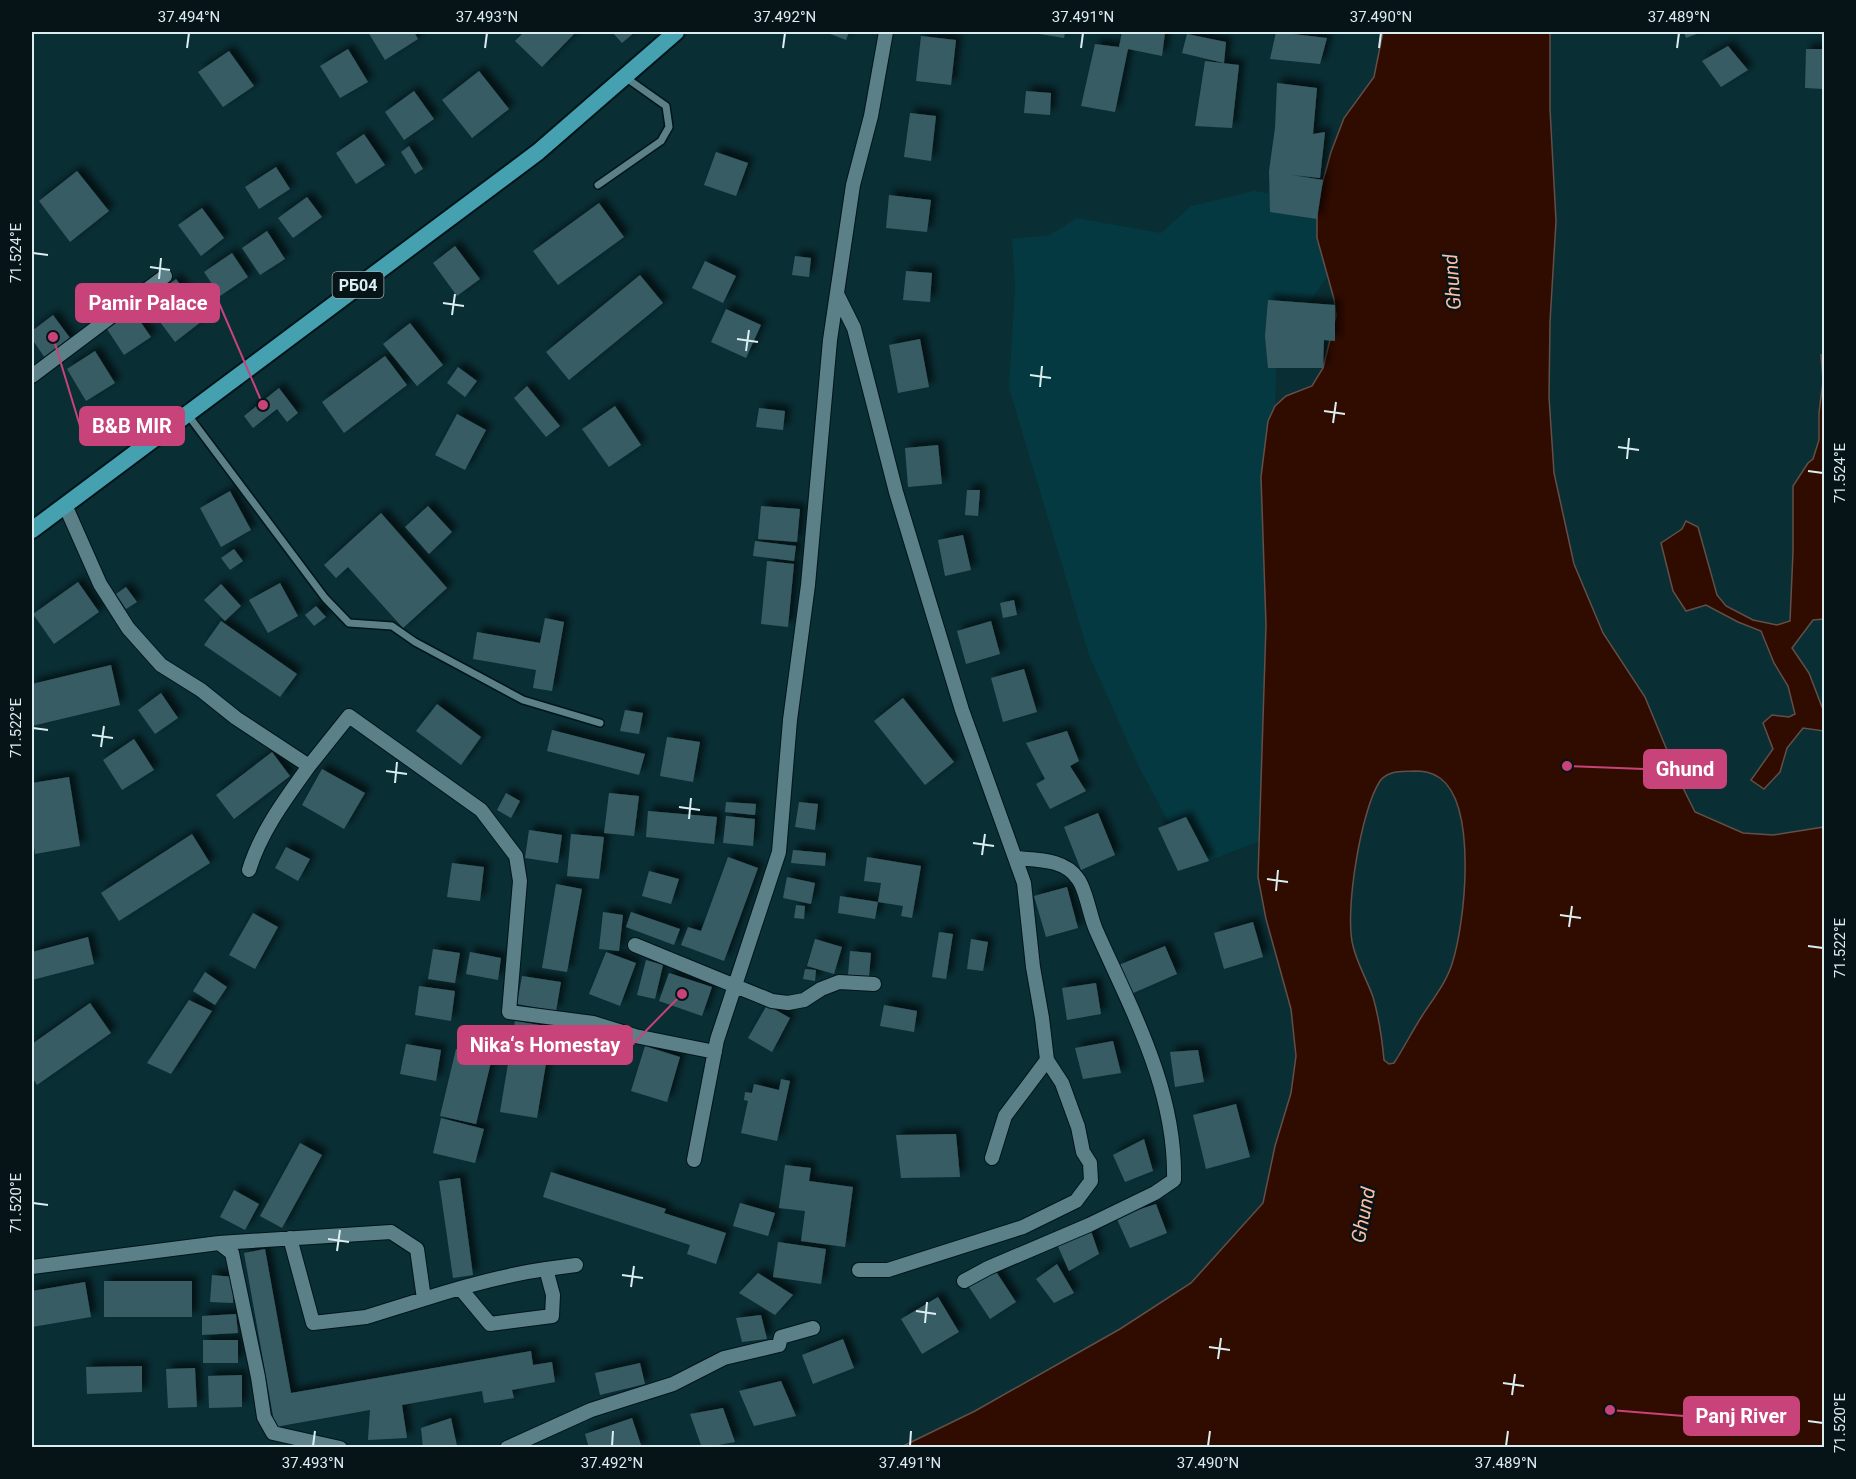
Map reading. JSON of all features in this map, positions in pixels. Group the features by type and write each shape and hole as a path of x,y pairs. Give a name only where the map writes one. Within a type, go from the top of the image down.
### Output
{"main road":[{"name":"РБ04","path":"32,530 538,152 676,32"}],"street":[{"path":"694,1160 717,1040 779,852 791,709 808,585 830,339 853,185 871,116 886,32"},
{"path":"32,376 165,276"},
{"path":"838,296 854,328 896,492 962,710 1024,883 1033,967 1047,1060 1062,1083 1078,1127 1083,1152 1090,1163 1090,1181 1077,1201 1023,1227 888,1270 859,1270"},
{"path":"65,505 100,584 128,628 161,665 201,690 236,718 309,766"},
{"path":"249,870 253,855 276,813 309,766 349,716 482,810 516,856 520,881 509,1012 593,1023 635,1036 715,1052"},
{"path":"964,1281 988,1268 1089,1225 1155,1193 1174,1180 1175,1158 1170,1121 1161,1083 1141,1028 1093,923 1079,879 1062,864 1016,858"},
{"path":"635,945 772,1001 788,1003 804,1000 821,989 839,982 874,984"},
{"path":"992,1158 1005,1116 1047,1060"},
{"path":"32,1268 219,1243 391,1232 417,1249 424,1299"},
{"path":"290,1238 313,1323 366,1317 518,1273 576,1264"},
{"path":"219,1243 232,1253 258,1377 264,1418 273,1433 340,1448"},
{"path":"460,1288 490,1324 552,1316 553,1295 546,1269"},
{"path":"507,1448 591,1410 673,1384 724,1358 780,1345 781,1337 813,1328"}],"lane":[{"path":"598,185 661,141 669,127 666,106 625,76"},
{"path":"187,413 307,575 349,623 392,626 415,642 523,700 600,723"}],"shaded area":[{"path":"1254,191 1317,202 1317,238 1328,276 1277,349 1275,406 1268,422 1261,477 1266,625 1260,841 1193,867 1139,767 1089,655 1009,388 1015,286 1012,239 1050,235 1076,218 1161,233 1191,206"}],"water":[{"path":"1383,32 1550,32 1550,109 1556,221 1550,322 1549,397 1554,473 1574,564 1603,633 1645,697 1695,812 1743,833 1773,835 1824,827 1824,1447 899,1448 975,1411 1120,1329 1191,1283 1263,1203 1275,1146 1291,1093 1296,1056 1291,1009 1266,919 1258,877 1266,625 1261,477 1268,421 1275,406 1286,396 1312,386 1323,368 1336,316 1334,299 1317,238 1317,202 1331,152 1344,118 1374,77","holes":["1418,771 1440,778 1452,792 1460,813 1464,839 1464,895 1457,946 1449,971 1394,1063 1389,1064 1384,1060 1373,997 1353,946 1351,931 1353,887 1366,814 1380,781 1391,773"]},
{"path":"1821,355 1824,355 1824,619 1813,620 1792,648 1809,673 1822,707 1824,707 1824,731 1803,728 1787,748 1780,772 1764,789 1751,780 1773,749 1763,723 1772,715 1789,717 1795,714 1788,686 1774,663 1761,631 1706,605 1686,611 1673,591 1661,543 1682,529 1686,521 1698,527 1717,595 1726,606 1753,620 1777,625 1790,621 1793,486 1813,459 1819,440 1819,413 1823,381"}],"building":[{"path":"368,32 414,32 418,39 385,60"},
{"path":"524,32 575,33 542,67 515,41"},
{"path":"612,32 635,32 622,43"},
{"path":"825,32 849,32 846,40"},
{"path":"1027,32 1065,32 1064,38"},
{"path":"1122,32 1165,33 1162,56 1128,49 1115,112 1081,106 1095,44 1119,47"},
{"path":"1276,32 1327,38 1320,64 1270,59"},
{"path":"1684,32 1702,32 1686,38"},
{"path":"1187,34 1226,42 1224,63 1182,53"},
{"path":"921,36 956,40 951,85 916,81"},
{"path":"1728,46 1748,70 1721,87 1702,61"},
{"path":"348,49 368,82 340,98 320,66"},
{"path":"1806,49 1824,49 1824,89 1805,88"},
{"path":"229,51 254,86 223,107 198,72"},
{"path":"1205,61 1239,65 1232,128 1195,126"},
{"path":"479,71 509,109 472,138 442,100"},
{"path":"1277,83 1317,88 1313,134 1325,132 1320,178 1292,175 1323,180 1317,219 1270,212 1269,171 1275,128"},
{"path":"414,91 434,119 404,140 385,112"},
{"path":"1026,91 1051,93 1050,115 1024,113"},
{"path":"910,113 936,116 931,161 904,157"},
{"path":"364,134 385,165 356,184 336,153"},
{"path":"409,146 423,169 415,174 401,152"},
{"path":"716,152 748,163 736,196 704,185"},
{"path":"276,167 290,189 259,209 245,187"},
{"path":"77,171 109,211 70,242 39,201"},
{"path":"889,195 931,200 927,232 886,228"},
{"path":"307,197 322,217 293,238 278,218"},
{"path":"599,203 624,237 558,285 533,251"},
{"path":"202,208 224,238 201,256 178,225"},
{"path":"267,231 285,259 260,275 242,248"},
{"path":"455,246 480,279 457,296 433,263"},
{"path":"232,253 248,277 220,296 204,272"},
{"path":"795,256 811,258 809,277 792,275"},
{"path":"705,261 736,276 723,303 692,288"},
{"path":"906,271 932,273 930,302 903,300"},
{"path":"640,275 663,303 569,380 546,352"},
{"path":"176,279 206,318 175,342 145,302"},
{"path":"1268,300 1335,305 1335,341 1324,340 1323,368 1268,368 1265,336"},
{"path":"726,309 761,325 746,358 711,342"},
{"path":"133,311 151,337 124,355 107,329"},
{"path":"53,315 73,342 47,361 32,339 32,331"},
{"path":"410,323 443,365 417,386 383,344"},
{"path":"920,339 929,387 898,393 889,345"},
{"path":"95,351 115,383 86,401 67,369"},
{"path":"385,356 407,385 344,433 322,402"},
{"path":"458,367 477,381 465,397 447,383"},
{"path":"527,386 560,426 546,437 514,398"},
{"path":"279,388 298,413 287,422 277,409 253,428 244,416"},
{"path":"615,406 641,445 609,467 582,429"},
{"path":"759,408 785,411 783,430 756,427"},
{"path":"457,414 486,430 465,470 435,455"},
{"path":"938,445 942,484 908,487 905,448"},
{"path":"967,490 980,490 978,516 965,515"},
{"path":"230,491 251,530 221,547 200,508"},
{"path":"428,506 452,532 429,554 405,527"},
{"path":"761,506 800,509 797,542 758,539"},
{"path":"381,513 447,588 403,628 348,567 336,578 324,565"},
{"path":"963,535 971,570 945,576 938,540"},
{"path":"755,541 796,546 794,561 753,556"},
{"path":"234,549 243,561 230,570 221,558"},
{"path":"767,561 794,564 788,627 761,624"},
{"path":"78,582 99,612 54,644 33,614"},
{"path":"280,583 298,616 268,633 249,600"},
{"path":"221,584 241,606 225,621 204,600"},
{"path":"126,587 137,602 126,609 116,594"},
{"path":"1014,600 1017,615 1003,618 1000,603"},
{"path":"316,606 326,617 314,626 305,615"},
{"path":"545,618 564,622 552,691 533,688 536,670 473,659 477,632 540,643"},
{"path":"221,621 297,674 280,697 204,645"},
{"path":"991,621 1000,654 966,664 957,631"},
{"path":"111,665 120,705 32,726 32,684"},
{"path":"1024,669 1037,712 1003,722 991,678"},
{"path":"161,693 178,718 155,734 138,710"},
{"path":"903,698 954,762 925,785 874,721"},
{"path":"437,704 481,737 461,765 416,731"},
{"path":"625,710 643,713 639,734 620,731"},
{"path":"552,730 645,754 639,775 547,751"},
{"path":"1067,731 1079,761 1070,766 1086,791 1050,809 1036,784 1045,779 1026,743"},
{"path":"667,737 700,742 693,782 660,776"},
{"path":"134,739 154,770 122,790 103,760"},
{"path":"272,752 290,776 234,819 216,795"},
{"path":"322,769 365,793 344,829 302,805"},
{"path":"69,777 80,846 35,854 32,831 32,783"},
{"path":"506,793 520,801 511,818 497,810"},
{"path":"609,793 639,796 634,836 604,833"},
{"path":"726,802 756,804 755,815 725,812"},
{"path":"799,802 818,804 815,830 795,827"},
{"path":"648,811 717,817 714,844 646,837"},
{"path":"1098,813 1115,855 1081,870 1064,827"},
{"path":"726,816 755,819 753,846 723,843"},
{"path":"1186,817 1209,861 1178,871 1158,828"},
{"path":"529,830 562,835 558,863 525,858"},
{"path":"192,834 210,863 119,921 101,893"},
{"path":"571,834 604,837 599,879 567,876"},
{"path":"286,847 310,859 298,881 275,868"},
{"path":"793,850 826,853 825,866 791,863"},
{"path":"728,857 758,868 724,961 681,945 688,927 701,931"},
{"path":"867,857 921,866 912,918 901,916 903,906 878,902 881,883 864,881"},
{"path":"452,863 484,867 480,901 447,897"},
{"path":"649,871 679,879 671,904 642,896"},
{"path":"787,877 815,883 811,904 783,898"},
{"path":"556,884 582,889 567,972 542,968"},
{"path":"1067,887 1078,928 1046,937 1034,896"},
{"path":"840,896 878,902 875,919 838,913"},
{"path":"796,905 805,906 804,919 794,918"},
{"path":"603,912 623,915 619,951 599,949"},
{"path":"631,912 680,929 674,945 626,927"},
{"path":"253,913 278,927 255,969 229,955"},
{"path":"1253,922 1263,957 1224,969 1214,933"},
{"path":"939,932 953,934 946,979 932,977"},
{"path":"88,937 94,964 32,980 32,952"},
{"path":"815,939 842,947 834,974 807,966"},
{"path":"971,939 988,942 983,971 967,969"},
{"path":"1165,946 1177,974 1131,994 1119,965"},
{"path":"433,949 460,953 455,983 428,979"},
{"path":"850,951 871,953 869,977 848,975"},
{"path":"470,952 501,958 498,980 466,974"},
{"path":"606,952 636,963 620,1006 589,994"},
{"path":"646,960 663,965 655,999 637,995"},
{"path":"805,969 816,970 815,981 803,979"},
{"path":"205,972 227,987 215,1005 193,991"},
{"path":"669,973 712,987 702,1016 659,1001"},
{"path":"522,976 561,982 556,1011 517,1004"},
{"path":"1096,983 1101,1014 1067,1020 1062,988"},
{"path":"419,986 455,991 451,1021 415,1015"},
{"path":"189,1000 212,1011 171,1074 147,1063"},
{"path":"90,1003 111,1033 37,1085 32,1077 32,1044"},
{"path":"767,1005 790,1018 772,1052 748,1038"},
{"path":"884,1005 917,1011 914,1032 880,1026"},
{"path":"515,1021 552,1027 537,1118 500,1112"},
{"path":"1113,1041 1121,1073 1083,1079 1075,1048"},
{"path":"406,1044 441,1050 436,1081 400,1074"},
{"path":"645,1046 680,1057 667,1102 631,1091"},
{"path":"456,1049 492,1058 476,1124 440,1116"},
{"path":"1198,1050 1204,1082 1175,1087 1170,1052"},
{"path":"781,1079 790,1081 777,1141 741,1133 748,1101 744,1100 745,1092 752,1093 754,1084 779,1090"},
{"path":"1236,1104 1250,1157 1206,1169 1193,1115"},
{"path":"441,1118 484,1129 475,1163 433,1153"},
{"path":"956,1134 960,1177 901,1178 896,1135"},
{"path":"1144,1139 1153,1171 1125,1182 1113,1155"},
{"path":"300,1143 322,1155 282,1228 260,1216"},
{"path":"785,1165 811,1168 809,1181 853,1187 845,1247 801,1241 805,1211 779,1208"},
{"path":"551,1172 666,1209 664,1213 726,1233 716,1264 687,1254 690,1245 543,1197"},
{"path":"460,1178 473,1275 453,1278 439,1181"},
{"path":"234,1190 259,1204 245,1230 220,1217"},
{"path":"740,1203 775,1213 768,1236 733,1226"},
{"path":"1156,1204 1167,1233 1130,1248 1116,1217"},
{"path":"1089,1225 1099,1254 1069,1271 1055,1240"},
{"path":"778,1242 826,1249 821,1284 773,1277"},
{"path":"265,1249 291,1393 531,1351 533,1365 552,1362 555,1382 512,1390 514,1398 484,1403 482,1391 402,1405 407,1438 368,1440 370,1410 275,1427 244,1253"},
{"path":"1057,1264 1074,1293 1054,1303 1036,1279"},
{"path":"995,1270 1016,1302 990,1319 969,1287"},
{"path":"758,1273 793,1295 775,1315 739,1293"},
{"path":"212,1275 234,1277 233,1303 210,1302"},
{"path":"104,1281 192,1281 192,1317 104,1317"},
{"path":"85,1282 91,1317 32,1327 32,1291"},
{"path":"938,1297 959,1332 922,1354 901,1319"},
{"path":"236,1314 238,1333 202,1335 202,1316"},
{"path":"761,1315 767,1339 742,1342 736,1318"},
{"path":"843,1339 854,1368 813,1384 802,1355"},
{"path":"203,1340 238,1340 238,1363 203,1363"},
{"path":"640,1363 645,1384 600,1395 595,1373"},
{"path":"142,1366 142,1392 87,1394 86,1367"},
{"path":"195,1368 197,1407 168,1408 166,1369"},
{"path":"242,1375 242,1407 209,1408 208,1376"},
{"path":"781,1381 796,1416 754,1426 739,1391"},
{"path":"723,1408 735,1442 702,1448 690,1414"},
{"path":"451,1418 457,1446 423,1448 421,1428"},
{"path":"632,1418 642,1448 589,1448 585,1434"}],"place":[{"name":"B&B MIR","path":"53,337"},
{"name":"Pamir Palace","path":"263,405"},
{"name":"Ghund","path":"1567,766"},
{"name":"Nika‘s Homestay","path":"682,994"},
{"name":"Panj River","path":"1610,1410"}]}
